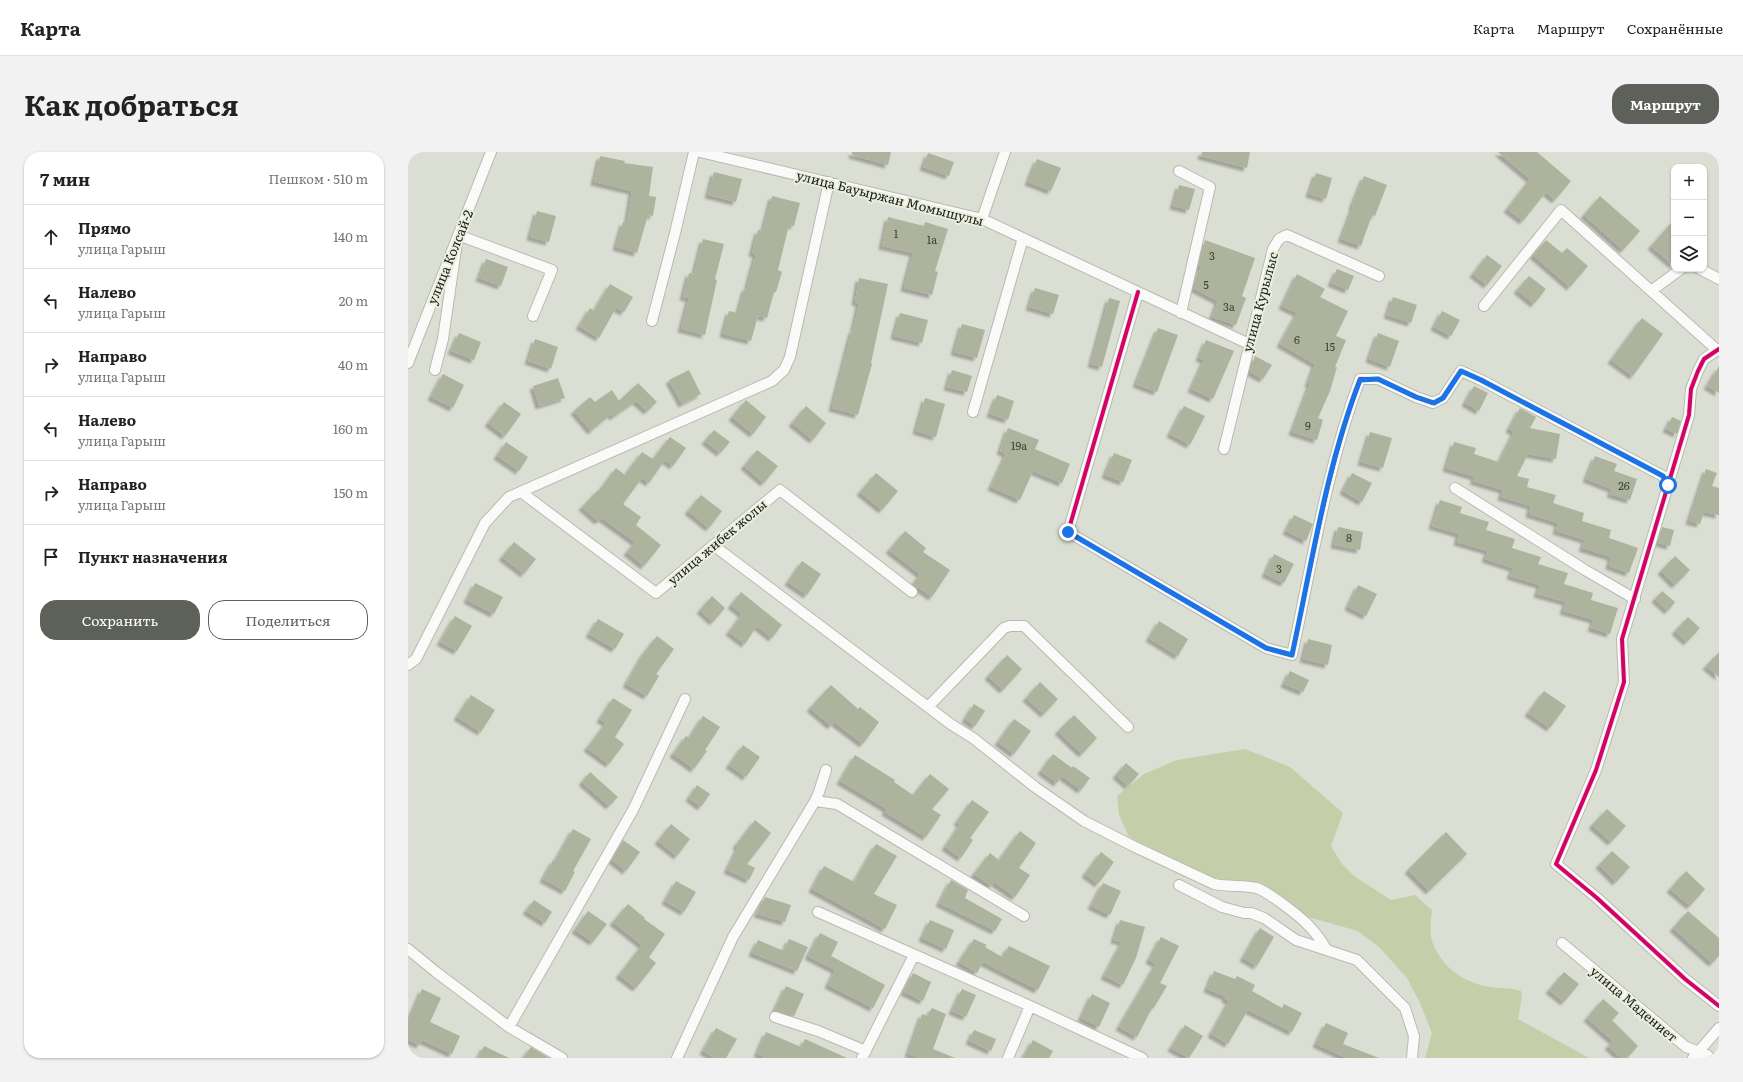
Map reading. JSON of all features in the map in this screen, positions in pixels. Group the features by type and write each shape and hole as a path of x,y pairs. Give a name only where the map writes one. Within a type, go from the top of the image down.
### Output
{"street":[{"name":"улица Колсай-2","path":"408,363 491,152"},
{"path":"652,321 694,152"},
{"name":"улица Бауыржан Момышулы","path":"700,152 982,219 1249,344"},
{"path":"982,219 1005,152"},
{"path":"1179,171 1210,186 1182,313"},
{"path":"408,665 416,659 485,523 509,498 772,381 784,370 790,357 829,182"},
{"path":"1484,306 1561,210 1718,350 1704,359 1691,389 1689,415 1622,639 1624,682 1596,770 1556,864 1608,908 1685,980 1719,1006"},
{"path":"435,370 443,339 458,235 552,270 533,316"},
{"name":"улица Курылыс","path":"1224,449 1273,249 1279,239 1287,236 1379,276"},
{"path":"973,412 1023,238"},
{"path":"1651,291 1676,272"},
{"path":"1706,272 1719,279"},
{"path":"1138,292 1068,532 1266,648 1292,655 1324,506 1347,413 1360,380 1378,379 1416,397 1434,403 1443,398 1461,371 1481,380 1663,476 1668,485"},
{"path":"1455,488 1585,570 1635,599"},
{"name":"улица жибек жолы","path":"522,492 656,593 780,490 912,592"},
{"path":"713,545 952,725 973,738 1035,787 1084,821 1214,884 1226,887 1257,888 1302,918 1317,934 1328,950"},
{"path":"928,707 1004,628 1010,626 1024,626 1128,727"},
{"path":"510,1026 633,810 685,699"},
{"path":"677,1058 733,937 814,801 819,792 826,770"},
{"path":"814,801 837,804 1024,916"},
{"path":"1179,884 1222,906 1251,913 1264,918 1296,940 1357,960 1405,1008 1414,1036 1412,1058"},
{"path":"818,912 1030,1006 1142,1058"},
{"name":"улица Мадениет","path":"1562,943 1696,1055 1707,1055 1710,1058"},
{"path":"408,949 436,972 510,1026 562,1058"},
{"path":"775,1017 818,1031 864,1054 914,954"},
{"path":"1008,1058 1030,1006"},
{"path":"1696,1055 1719,1028"}],"green space":[{"path":"1245,749 1290,767 1343,813 1331,846 1342,864 1354,876 1391,900 1415,895 1432,910 1430,930 1432,941 1441,959 1447,966 1471,982 1494,988 1521,991 1522,997 1518,1019 1589,1058 1425,1058 1432,1033 1420,1003 1407,978 1380,948 1358,931 1308,917 1277,895 1212,877 1129,837 1119,815 1117,796 1144,774 1177,760"}],"building":[{"path":"852,152 891,152 888,165 852,155"},
{"path":"1202,152 1250,152 1247,168 1201,156"},
{"path":"1498,152 1537,152 1571,181 1555,200 1546,192 1523,221 1507,209 1530,179"},
{"path":"928,153 954,162 949,176 923,167"},
{"path":"600,156 625,161 624,163 653,167 649,196 656,197 653,216 648,215 637,253 616,247 623,222 627,223 632,191 594,182"},
{"path":"1037,159 1061,168 1051,191 1028,182"},
{"path":"714,172 742,179 736,202 708,195"},
{"path":"1316,173 1332,178 1326,199 1309,194"},
{"path":"1364,176 1387,185 1375,216 1372,215 1361,246 1341,239"},
{"path":"1179,185 1195,189 1189,210 1173,206"},
{"path":"772,196 800,203 794,226 789,225 778,270 782,272 776,292 774,292 767,318 758,316 751,341 723,334 729,311 738,313 745,288 747,288 756,254 752,253 758,230 763,231"},
{"path":"1600,196 1640,231 1623,250 1584,215"},
{"path":"537,211 556,216 549,242 530,237"},
{"path":"888,217 924,226 925,222 948,229 935,271 938,272 932,295 904,288 913,253 882,246"},
{"path":"1671,223 1671,263 1651,246"},
{"path":"703,239 724,244 715,279 717,280 705,335 681,329 689,298 683,297 689,273 694,274"},
{"path":"1205,240 1255,258 1242,296 1246,298 1236,325 1212,317 1218,301 1193,288 1201,267 1198,266"},
{"path":"1546,240 1562,253 1567,248 1588,266 1570,287 1533,255"},
{"path":"1487,255 1502,266 1487,285 1473,274"},
{"path":"486,259 508,267 501,286 479,278"},
{"path":"1337,269 1354,276 1348,290 1331,283"},
{"path":"1297,274 1325,289 1320,297 1348,311 1336,336 1346,340 1335,367 1337,367 1330,391 1318,418 1323,420 1317,440 1292,432 1310,384 1308,384 1315,364 1280,344 1297,313 1282,306"},
{"path":"1529,276 1546,289 1534,304 1517,290"},
{"path":"859,278 888,284 872,364 858,415 832,408 859,303 855,302"},
{"path":"610,284 633,297 624,312 616,308 599,338 579,326 590,308 594,311"},
{"path":"1035,288 1059,295 1053,314 1029,307"},
{"path":"1393,297 1417,305 1411,323 1387,315"},
{"path":"1109,298 1120,301 1102,367 1091,364"},
{"path":"1442,311 1460,320 1451,336 1434,327"},
{"path":"900,313 928,320 922,343 894,336"},
{"path":"1642,318 1663,334 1633,376 1611,360"},
{"path":"962,324 985,330 977,358 954,352"},
{"path":"1158,328 1178,335 1157,392 1136,384"},
{"path":"459,333 481,342 474,360 451,351"},
{"path":"1378,333 1399,341 1390,367 1369,359"},
{"path":"535,339 558,347 551,369 528,361"},
{"path":"1206,340 1234,351 1213,399 1191,389 1204,360 1199,358"},
{"path":"1255,356 1272,365 1263,379 1250,372"},
{"path":"1719,366 1719,393 1707,386"},
{"path":"689,370 701,394 682,404 669,380"},
{"path":"952,370 972,376 967,392 947,387"},
{"path":"443,374 464,385 453,408 431,397"},
{"path":"558,378 565,398 539,406 533,386"},
{"path":"638,383 657,402 647,411 636,401 613,417 611,414 591,431 574,411 590,397 595,402 612,390 619,401"},
{"path":"1474,386 1488,393 1479,411 1465,403"},
{"path":"997,395 1014,401 1008,420 990,414"},
{"path":"925,398 945,404 936,437 916,431"},
{"path":"746,400 766,417 753,434 732,417"},
{"path":"504,402 521,414 505,436 488,423"},
{"path":"806,406 826,423 813,440 792,423"},
{"path":"1184,406 1205,416 1190,445 1170,434"},
{"path":"1520,408 1536,417 1530,428 1560,434 1556,459 1528,454 1517,476 1529,479 1527,487 1556,495 1553,503 1584,513 1582,521 1611,530 1609,538 1638,548 1629,573 1609,566 1611,557 1582,548 1585,540 1556,531 1558,523 1529,514 1531,506 1501,497 1503,490 1473,481 1475,477 1446,468 1454,442 1476,448 1474,454 1499,462 1514,432 1509,429"},
{"path":"1672,417 1681,421 1677,434 1666,429"},
{"path":"1008,428 1039,440 1035,449 1070,464 1062,483 1033,471 1020,500 991,487 1006,454 1000,451"},
{"path":"714,430 730,442 720,453 705,441"},
{"path":"1370,432 1392,438 1383,468 1361,462"},
{"path":"670,437 686,448 673,466 665,460 649,483 642,478 623,504 641,517 636,525 661,545 644,566 627,552 635,542 602,518 598,521 582,507 598,490 599,491 616,468 625,475 642,452 653,459"},
{"path":"506,442 528,457 519,471 497,456"},
{"path":"757,450 778,466 764,483 744,466"},
{"path":"1114,453 1132,460 1123,482 1105,475"},
{"path":"1595,456 1617,464 1614,471 1637,479 1630,500 1610,494 1612,489 1586,479"},
{"path":"1706,469 1717,473 1712,486 1719,488 1719,515 1704,512 1700,524 1689,521"},
{"path":"876,473 898,491 882,510 860,492"},
{"path":"1352,473 1372,483 1362,502 1343,491"},
{"path":"701,495 722,511 709,528 688,511"},
{"path":"1440,500 1462,507 1460,513 1489,522 1486,530 1515,539 1512,548 1541,557 1538,564 1568,573 1564,584 1593,593 1591,600 1618,608 1610,634 1591,628 1594,620 1563,611 1566,602 1537,594 1540,585 1510,576 1513,568 1485,559 1488,551 1457,542 1459,534 1432,526"},
{"path":"1294,515 1313,524 1306,541 1286,531"},
{"path":"1338,527 1363,532 1360,550 1334,545"},
{"path":"1662,527 1674,530 1670,546 1658,543"},
{"path":"905,531 926,548 923,552 950,570 932,597 913,584 920,574 889,550"},
{"path":"514,542 536,559 524,574 502,557"},
{"path":"1274,554 1294,564 1284,583 1265,574"},
{"path":"1675,556 1690,570 1675,585 1661,571"},
{"path":"802,561 821,574 807,595 788,582"},
{"path":"475,583 503,597 494,614 467,600"},
{"path":"1358,585 1377,594 1366,616 1348,607"},
{"path":"1662,591 1675,602 1668,611 1655,599"},
{"path":"741,592 782,625 772,638 757,626 745,644 729,632 742,614 731,605"},
{"path":"712,596 725,608 713,622 700,610"},
{"path":"455,616 472,626 457,651 440,642"},
{"path":"1688,617 1700,628 1687,642 1675,631"},
{"path":"598,619 624,634 615,649 589,634"},
{"path":"1159,621 1188,639 1178,656 1149,638"},
{"path":"657,636 674,649 656,674 659,676 647,696 626,684 643,654"},
{"path":"1308,639 1332,645 1328,665 1303,659"},
{"path":"1719,652 1719,677 1706,666"},
{"path":"1007,655 1022,669 1003,690 988,676"},
{"path":"1290,671 1309,680 1303,692 1284,684"},
{"path":"1040,682 1058,699 1044,714 1026,698"},
{"path":"831,685 858,709 860,707 879,722 863,744 834,722 831,726 810,708"},
{"path":"1544,691 1566,706 1550,728 1528,713"},
{"path":"471,695 495,710 481,732 457,717"},
{"path":"613,698 632,710 615,737 624,744 609,764 587,748 606,723 600,719"},
{"path":"974,704 985,711 975,726 965,719"},
{"path":"1074,715 1097,738 1082,754 1058,731"},
{"path":"703,716 720,727 705,750 707,751 694,769 673,754 686,736 689,738"},
{"path":"1014,719 1031,731 1014,754 998,742"},
{"path":"743,745 760,757 746,777 729,765"},
{"path":"1053,754 1072,768 1073,766 1090,778 1081,790 1062,776 1057,783 1041,771"},
{"path":"855,755 895,780 894,782 913,795 930,774 949,789 932,809 941,815 926,837 885,812 887,809 840,781"},
{"path":"1126,763 1139,774 1128,786 1116,775"},
{"path":"590,772 618,797 609,806 582,782"},
{"path":"697,785 710,794 701,807 689,798"},
{"path":"972,800 989,812 970,838 973,840 961,858 945,847 960,824 957,822"},
{"path":"1607,809 1626,826 1611,842 1592,825"},
{"path":"755,820 771,833 747,864 755,868 749,880 727,870 738,847 736,845"},
{"path":"671,824 690,839 677,856 658,841"},
{"path":"573,829 591,839 573,871 575,872 565,891 543,879 553,860 555,861"},
{"path":"1020,831 1036,843 1019,868 1030,875 1015,897 994,882 991,886 974,874 990,853 999,860"},
{"path":"1446,832 1467,854 1429,891 1408,870"},
{"path":"623,840 640,852 626,871 612,860"},
{"path":"876,844 897,856 874,894 897,905 885,929 812,889 824,866 854,882"},
{"path":"1612,851 1630,867 1616,882 1599,865"},
{"path":"1101,852 1114,862 1098,884 1085,874"},
{"path":"1686,871 1705,889 1690,906 1670,889"},
{"path":"951,880 968,890 965,898 1002,919 995,931 939,903"},
{"path":"676,881 696,892 684,912 665,901"},
{"path":"1103,883 1121,891 1110,915 1091,906"},
{"path":"765,897 791,905 785,922 757,914"},
{"path":"534,900 552,912 545,923 526,911"},
{"path":"628,904 645,918 644,919 665,934 649,957 656,963 636,988 619,975 642,945 613,922"},
{"path":"588,911 607,924 593,942 575,930"},
{"path":"1688,911 1719,938 1719,956 1712,963 1673,928"},
{"path":"930,920 954,930 946,949 922,938"},
{"path":"1120,920 1145,927 1136,958 1123,985 1104,976 1122,942 1114,940"},
{"path":"1260,928 1274,937 1257,966 1243,958"},
{"path":"820,933 838,942 831,956 885,985 873,1008 828,985 835,970 808,956"},
{"path":"1161,937 1179,946 1160,983 1167,986 1153,1009 1152,1008 1137,1037 1119,1027 1156,964 1149,960"},
{"path":"789,939 808,947 797,971 752,953 758,940 784,951"},
{"path":"974,939 987,945 985,947 1002,957 1009,946 1050,966 1038,990 983,962 977,973 959,962"},
{"path":"1214,971 1235,979 1237,976 1255,985 1252,991 1282,1008 1284,1004 1302,1013 1292,1032 1248,1010 1228,1044 1211,1034 1229,1001 1225,999 1226,997 1207,989"},
{"path":"1564,972 1579,984 1564,1002 1549,990"},
{"path":"913,973 931,982 923,1001 904,992"},
{"path":"786,986 804,994 794,1016 775,1010"},
{"path":"422,989 441,998 430,1022 460,1036 452,1054 422,1040 420,1045 408,1040 408,1022"},
{"path":"962,989 976,995 966,1017 952,1011"},
{"path":"1092,994 1110,1003 1099,1027 1081,1018"},
{"path":"1603,999 1619,1013 1612,1020 1638,1046 1627,1058 1621,1058 1608,1046 1613,1041 1587,1018"},
{"path":"932,1008 946,1014 933,1049 955,1058 919,1058 908,1054 922,1014 927,1016"},
{"path":"1326,1023 1348,1033 1343,1044 1379,1058 1346,1058 1316,1044"},
{"path":"1185,1025 1203,1036 1189,1058 1171,1048"},
{"path":"716,1028 737,1039 726,1058 715,1058 703,1051"},
{"path":"974,1030 996,1039 991,1051 969,1041"},
{"path":"766,1032 801,1047 805,1039 847,1058 767,1058 757,1054"},
{"path":"1033,1040 1053,1051 1049,1058 1023,1058"},
{"path":"484,1046 509,1058 478,1058"},
{"path":"531,1047 549,1058 523,1058"}],"cycle path":[{"path":"1138,292 1068,532 1266,648 1292,655 1329,481 1348,412 1360,379 1378,379 1416,397 1433,403 1443,398 1461,371 1481,380 1663,476 1668,485"},
{"path":"1719,349 1704,359 1691,389 1689,415 1622,639 1624,682 1596,770 1556,864 1597,898 1685,979 1719,1006"}],"route":[{"path":"1068,532 1266,648 1292,655 1324,506 1347,413 1360,380 1378,379 1416,397 1434,403 1443,398 1461,371 1509,394 1663,476 1668,485"}]}
